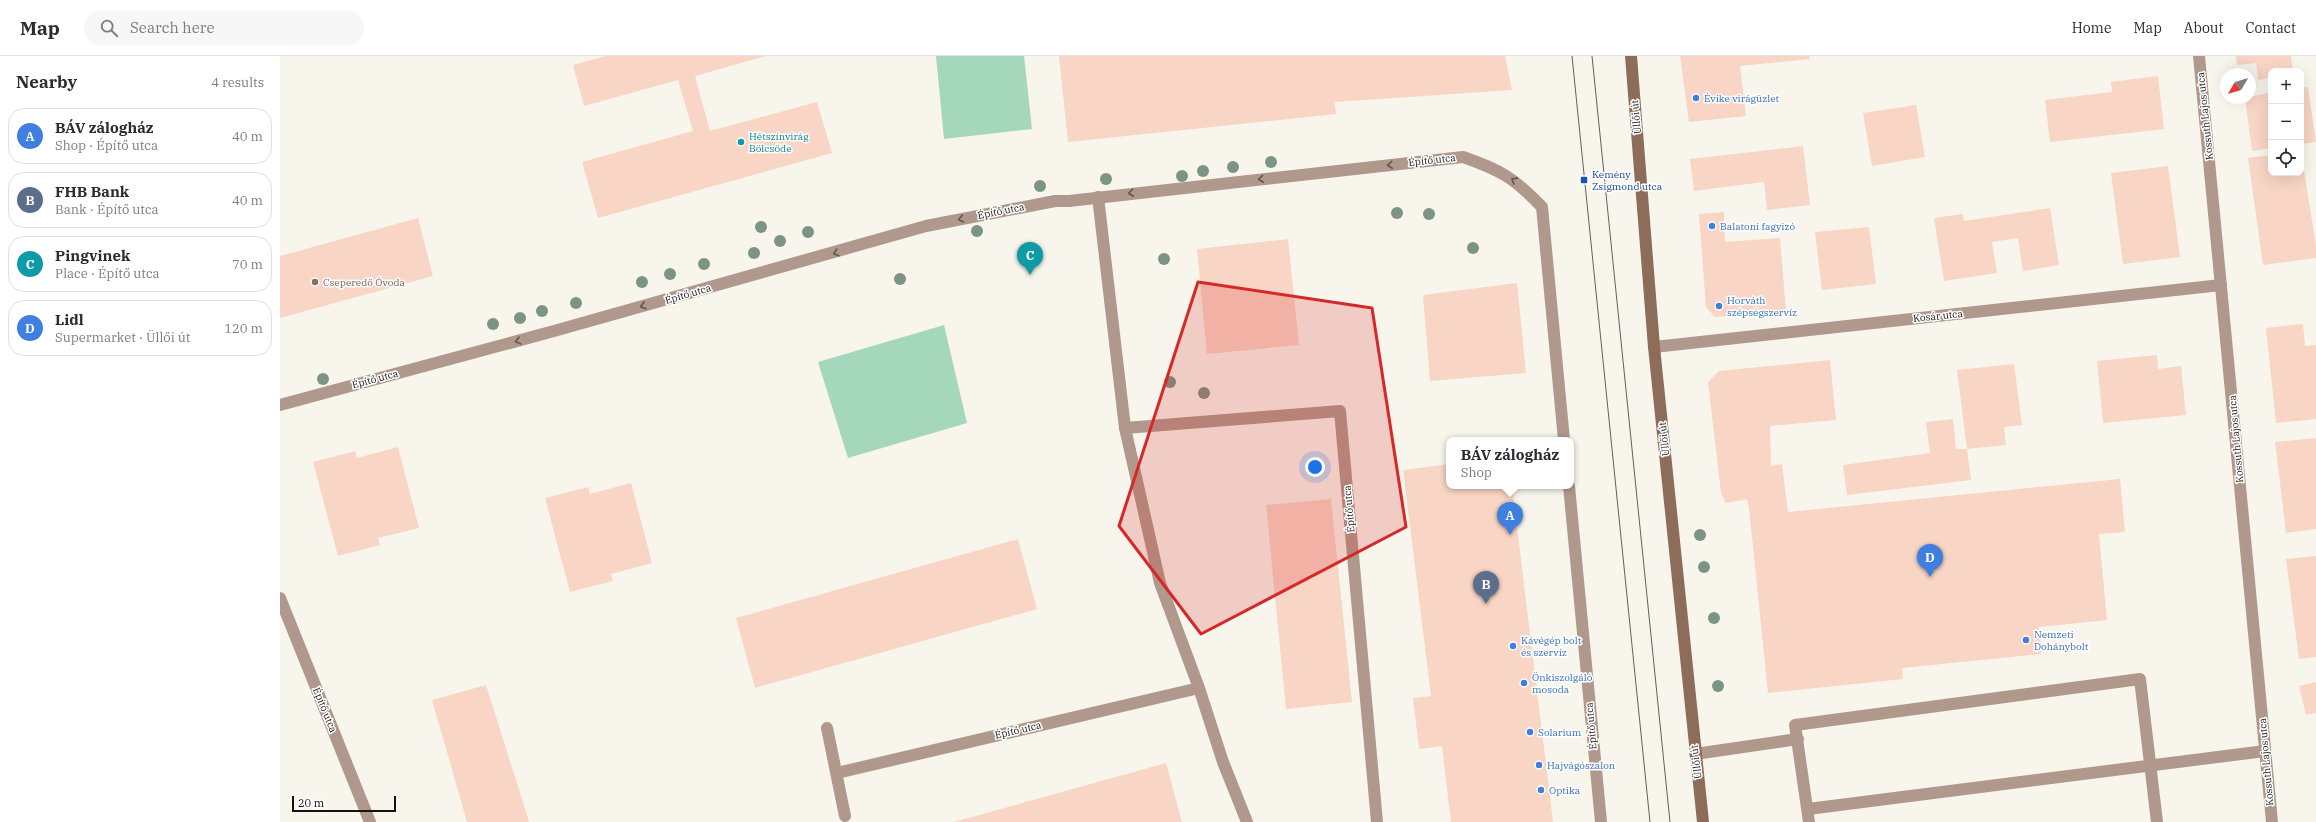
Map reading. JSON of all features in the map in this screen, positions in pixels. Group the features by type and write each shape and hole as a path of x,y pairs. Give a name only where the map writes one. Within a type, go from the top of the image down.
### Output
{"main road":[{"name":"Üllői út","path":"1631,56 1654,347 1694,754 1703,822"}],"street":[{"name":"Kossuth Lajos utca","path":"2199,56 2272,822"},
{"name":"Építő utca","path":"280,405 561,329 926,226 1048,202 1463,157 1494,168 1520,184 1542,207 1564,437"},
{"path":"1098,197 1125,428 1160,583 1199,688 1223,762 1247,822"},
{"name":"Kosár utca","path":"1654,347 2222,285"},
{"name":"Építő utca","path":"1125,428 1340,410 1377,822"},
{"name":"Építő utca","path":"1569,489 1601,822"},
{"name":"Építő utca","path":"280,598 370,822"},
{"path":"1810,822 1795,725 2140,679 2157,822"},
{"name":"Építő utca","path":"837,773 1199,688"},
{"path":"827,728 845,816"},
{"path":"1694,754 1798,739"},
{"path":"1808,810 2265,751"}],"highlighted area":[{"path":"1198,282 1372,308 1406,527 1201,634 1119,526"}],"green space":[{"path":"936,56 1024,56 1032,129 944,139"},
{"path":"944,325 967,423 848,458 818,362"}],"building":[{"name":"Hétszínvirág Bölcsőde","path":"605,56 766,56 695,76 710,131 817,102 832,153 598,218 582,162 693,131 678,80 584,106 573,65"},
{"path":"1059,56 1505,56 1512,90 1335,102 1332,78 1336,114 1068,142"},
{"path":"1680,56 1809,56 1810,59 1740,66 1746,116 1689,122"},
{"path":"2236,56 2291,56 2293,68 2268,68 2268,78 2258,80 2256,63 2237,65"},
{"path":"2158,76 2164,129 2050,142 2045,100 2112,92 2111,82"},
{"path":"2308,87 2316,142 2304,144 2304,104 2304,88"},
{"path":"2268,93 2268,148 2252,151 2246,104 2256,104 2256,95"},
{"path":"1916,105 1925,157 1872,166 1863,113"},
{"path":"1803,146 1810,205 1767,210 1764,182 1694,191 1690,159"},
{"path":"2268,155 2268,176 2304,176 2304,170 2316,246 2316,258 2263,265 2248,158"},
{"path":"2168,166 2180,257 2123,264 2111,173"},
{"path":"2050,208 2059,265 2023,271 2018,238 1992,242 1997,273 1944,281 1934,218 1963,214 1964,221"},
{"path":"1724,212 1725,242 1780,238 1786,311 1715,317 1706,307 1699,214"},
{"path":"418,218 433,276 280,318 280,256"},
{"path":"1869,227 1876,284 1822,290 1815,232"},
{"path":"1288,239 1299,345 1207,354 1197,249"},
{"path":"1517,283 1526,373 1430,381 1423,295"},
{"path":"2303,324 2305,346 2316,345 2316,419 2276,423 2266,328"},
{"path":"2157,355 2158,369 2181,366 2186,415 2103,423 2097,361"},
{"path":"1830,360 1836,420 1770,426 1771,466 1782,464 1788,512 2120,479 2125,532 2099,534 2107,620 2039,627 2041,654 1902,668 1903,679 1768,693 1749,508 1747,499 1726,503 1721,493 1708,382 1719,371"},
{"path":"2014,364 2022,425 2004,427 2006,445 1967,449 1957,370"},
{"path":"1953,419 1956,449 1967,449 1971,480 1847,495 1843,465 1930,453 1926,422"},
{"path":"2316,438 2316,529 2286,533 2275,442"},
{"path":"398,447 419,528 378,538 380,545 338,556 313,462 355,451 357,458"},
{"path":"1446,464 1446,489 1512,489 1553,822 1451,822 1442,746 1419,749 1413,698 1431,696 1403,470"},
{"path":"631,483 652,563 611,574 613,581 570,592 545,498 588,487 590,494"},
{"path":"1331,499 1352,702 1286,709 1266,505"},
{"path":"1018,539 1037,609 755,688 736,618"},
{"path":"2316,556 2316,657 2299,659 2286,559"},
{"path":"2316,682 2316,713 2306,715 2299,686"},
{"path":"486,685 529,822 467,822 432,700"},
{"path":"1166,763 1182,822 954,822"}],"tram line":[{"path":"1572,56 1650,822"},
{"path":"1592,56 1670,822"}],"place":[{"name":"Évike virágüzlet","path":"1696,98"},
{"name":"Hétszínvirág Bölcsőde","path":"741,142"},
{"name":"Kemény Zsigmond utca","path":"1584,180"},
{"name":"Balatoni fagyizó","path":"1712,226"},
{"name":"Pingvinek","path":"1030,275"},
{"name":"Cseperedő Óvoda","path":"315,282"},
{"name":"Horváth szépségszervíz","path":"1719,306"},
{"name":"BÁV zálogház","path":"1510,535"},
{"name":"Lidl","path":"1930,577"},
{"name":"FHB Bank","path":"1486,604"},
{"name":"Nemzeti Dohánybolt","path":"2026,640"},
{"name":"Kávégép bolt és szervíz","path":"1513,646"},
{"name":"Önkiszolgáló mosoda","path":"1524,683"},
{"name":"Solarium","path":"1530,732"},
{"name":"Hajvágószalon","path":"1539,765"},
{"name":"Optika","path":"1541,790"}]}
